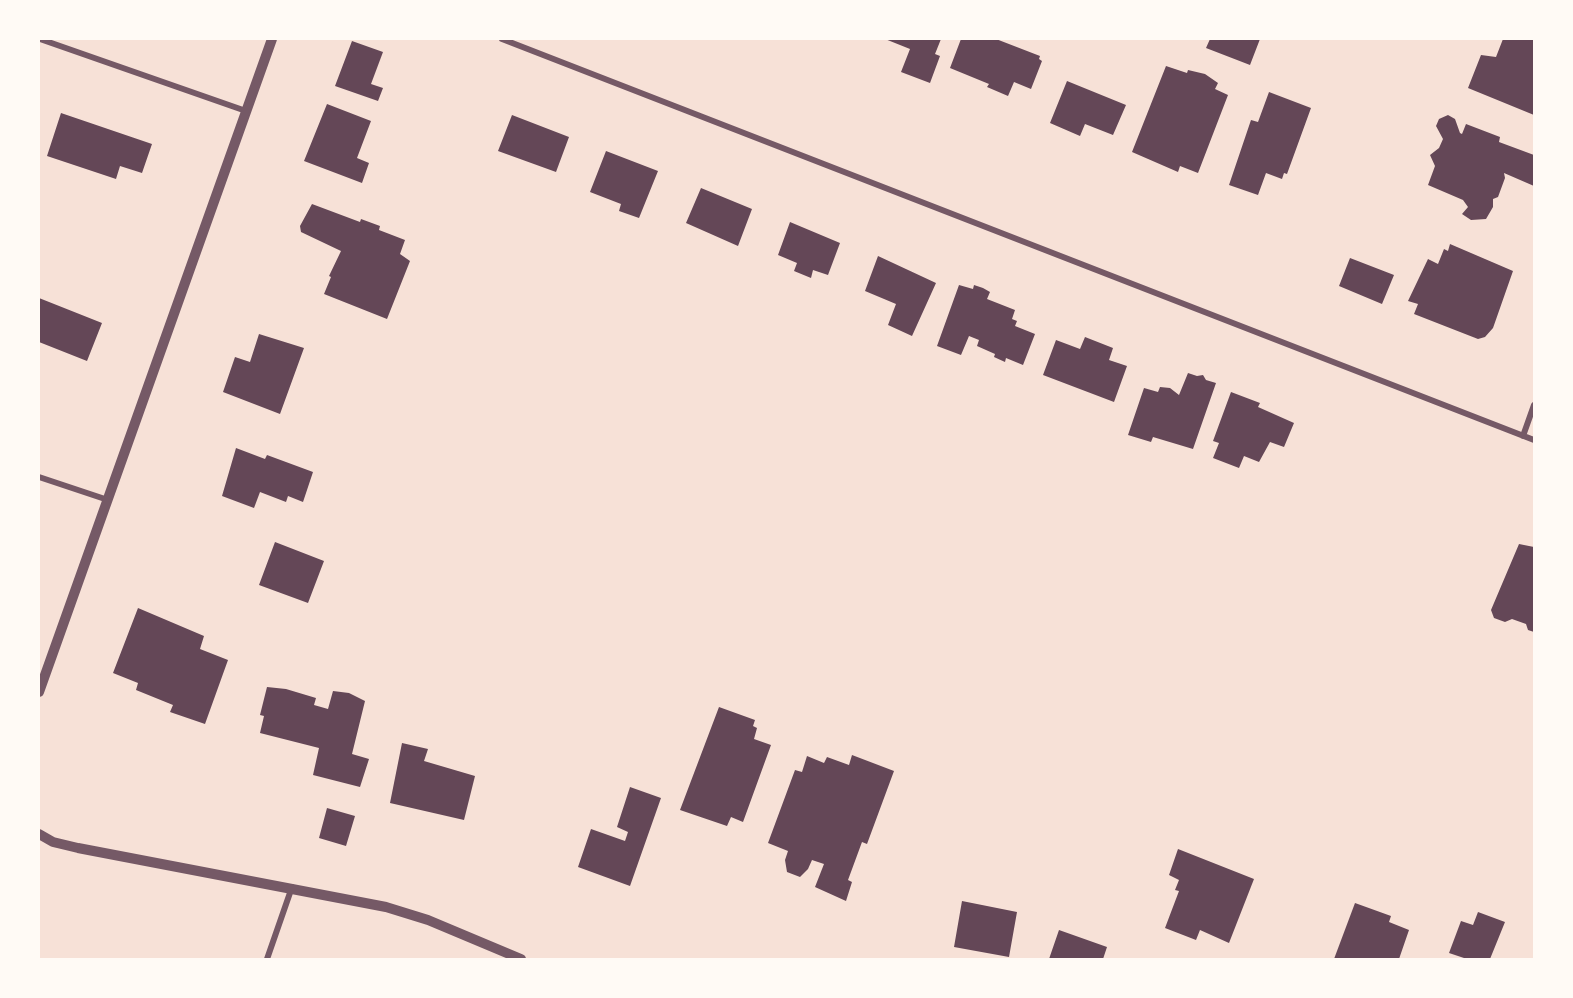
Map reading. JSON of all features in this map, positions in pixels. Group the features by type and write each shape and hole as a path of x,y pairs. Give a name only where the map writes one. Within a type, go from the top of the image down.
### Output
{"street":[{"path":"40,39 246,111"},
{"path":"39,692 272,39"},
{"path":"502,39 1534,440"},
{"path":"1523,436 1534,405"},
{"path":"39,477 108,500"},
{"path":"39,834 53,842 78,849 292,887 396,910 521,959"},
{"path":"267,959 292,887"}],"building":[{"path":"885,39 941,39 935,54 940,56 930,83 901,72 910,49"},
{"path":"961,39 996,39 1040,56 1039,59 1042,61 1031,89 1014,82 1008,96 987,87 989,84 950,68"},
{"path":"1210,39 1260,39 1250,65 1206,48"},
{"path":"1503,39 1534,39 1534,115 1468,88 1481,55 1496,57"},
{"path":"352,41 383,52 371,84 383,88 378,101 335,86"},
{"path":"1166,66 1187,73 1188,70 1205,74 1218,83 1215,89 1228,95 1198,173 1180,166 1178,172 1132,152"},
{"path":"1067,81 1126,105 1113,135 1085,124 1080,136 1050,123"},
{"path":"1269,92 1311,108 1287,174 1284,173 1282,179 1266,173 1258,195 1229,185 1251,120 1258,122"},
{"path":"327,104 371,121 357,158 369,163 362,183 304,161"},
{"path":"61,113 152,144 142,173 120,166 116,179 47,156"},
{"path":"512,115 569,137 556,172 498,151"},
{"path":"1448,115 1455,119 1462,134 1466,124 1500,137 1499,142 1534,155 1534,186 1504,173 1505,178 1498,197 1493,199 1493,207 1486,219 1471,220 1462,214 1468,207 1463,200 1428,185 1435,166 1430,155 1439,148 1443,139 1436,126 1439,119"},
{"path":"606,151 658,171 639,218 619,211 621,204 590,192"},
{"path":"701,188 752,209 738,246 686,223"},
{"path":"312,204 360,222 361,219 380,226 379,230 405,240 400,254 410,261 387,319 324,294 331,277 329,276 341,251 301,232 300,226"},
{"path":"790,222 840,243 828,275 813,270 811,278 794,271 797,263 778,255"},
{"path":"1450,244 1513,271 1493,328 1485,337 1478,339 1414,314 1418,304 1408,301 1428,259 1438,264 1444,249 1448,251"},
{"path":"878,256 936,283 912,336 888,325 896,304 865,291"},
{"path":"1350,258 1394,275 1382,304 1339,286"},
{"path":"959,285 973,289 974,285 990,292 987,299 1015,310 1012,319 1017,321 1015,326 1035,334 1023,365 1006,358 1005,362 994,357 995,354 977,346 979,340 969,336 961,355 937,346"},
{"path":"39,298 102,323 87,361 39,342"},
{"path":"259,334 304,348 280,414 223,392 235,357 250,362"},
{"path":"1085,337 1113,348 1109,360 1127,366 1114,402 1043,375 1056,340 1080,349"},
{"path":"1188,373 1203,375 1206,380 1216,383 1193,449 1153,437 1151,442 1128,435 1144,388 1158,392 1160,387 1170,388 1179,395"},
{"path":"1231,392 1260,403 1258,407 1294,423 1284,447 1270,442 1259,462 1244,456 1239,468 1213,458 1219,443 1213,441"},
{"path":"236,448 265,459 267,455 313,472 303,502 288,496 286,502 260,492 254,508 222,496"},
{"path":"275,542 324,561 308,603 259,585"},
{"path":"1519,544 1534,547 1534,632 1528,630 1526,624 1512,619 1505,622 1494,618 1491,610"},
{"path":"138,608 204,636 200,649 228,660 205,724 170,712 173,705 136,690 138,683 113,673"},
{"path":"267,687 286,689 316,698 314,705 328,709 333,691 349,693 365,701 352,754 369,759 360,787 313,775 319,748 260,733 264,716 260,715"},
{"path":"719,707 755,720 753,726 757,728 754,739 771,745 743,822 731,817 727,826 680,810"},
{"path":"402,743 428,749 424,761 475,776 464,820 390,803"},
{"path":"852,755 894,771 867,844 862,842 848,880 852,882 846,901 815,887 824,864 812,860 808,869 800,877 787,872 785,860 788,851 768,843 795,770 802,772 807,756 824,763 827,757 849,765"},
{"path":"630,787 661,798 630,886 578,867 591,829 625,841 628,832 617,827"},
{"path":"327,808 355,816 346,846 319,838"},
{"path":"1178,849 1254,879 1229,943 1200,930 1196,940 1165,928 1179,891 1175,890 1179,880 1169,875"},
{"path":"962,901 1017,912 1009,957 954,947"},
{"path":"1355,903 1391,916 1389,922 1409,930 1399,959 1334,959"},
{"path":"1478,912 1505,922 1490,959 1467,959 1449,953 1461,921 1473,925"},
{"path":"1059,930 1107,947 1103,959 1049,959"}]}
